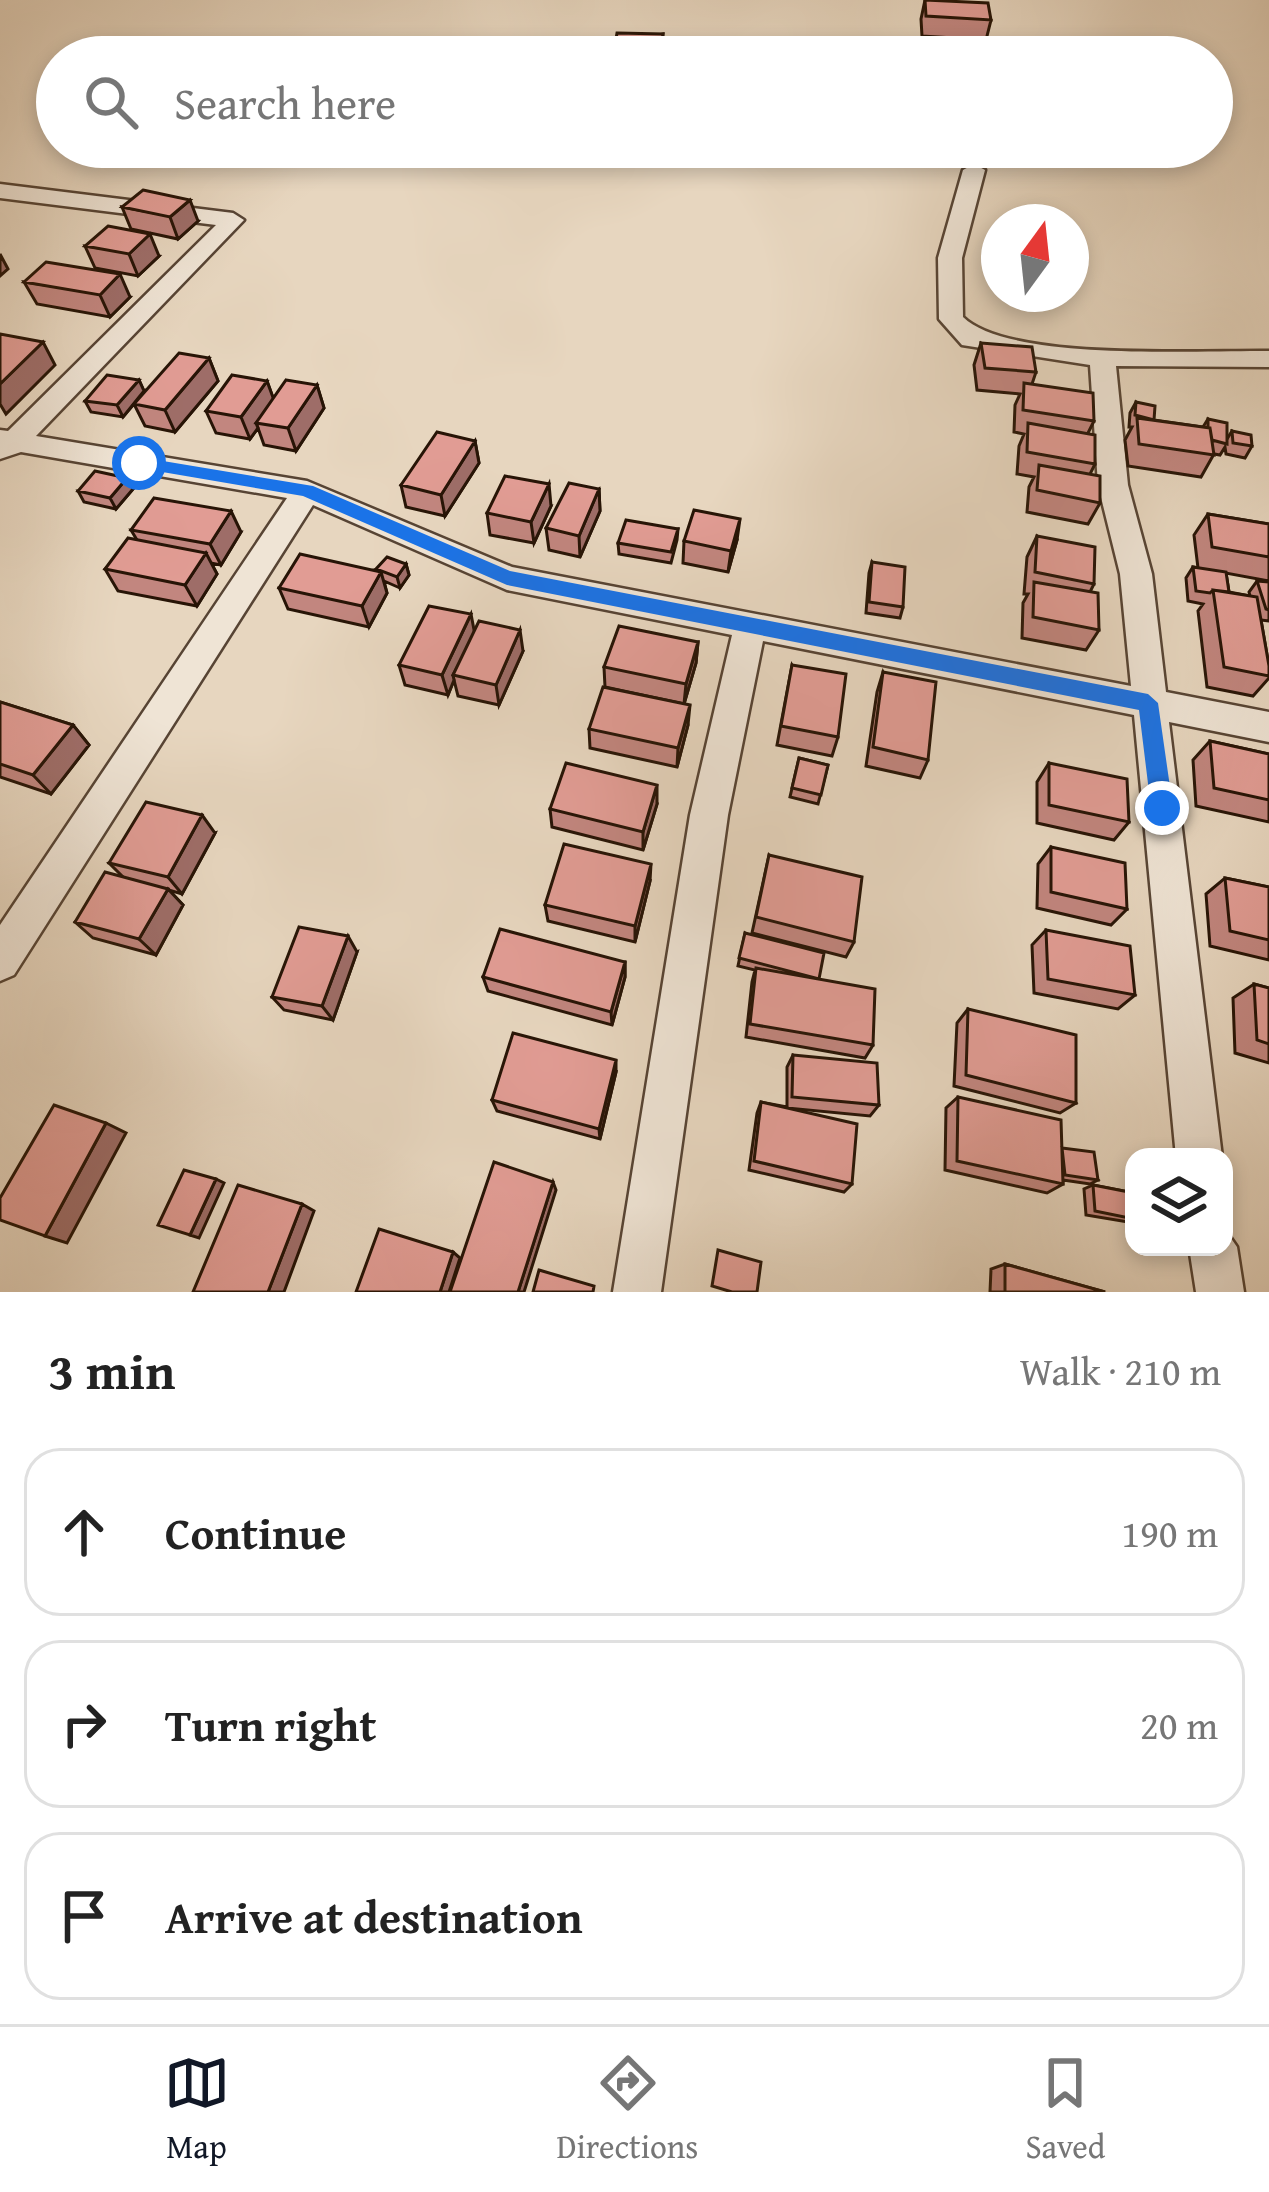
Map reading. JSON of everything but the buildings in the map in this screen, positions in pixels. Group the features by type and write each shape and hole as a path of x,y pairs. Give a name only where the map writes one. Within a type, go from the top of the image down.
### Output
{"street":[{"path":"974,170 950,258 951,320 970,339 1102,358 1269,359"},
{"path":"4,195 233,220 5,445"},
{"path":"1102,358 1113,484 1136,574 1198,1148"},
{"path":"5,445 307,490 507,578 1269,727"},
{"path":"0,961 307,490"},
{"path":"637,1292 709,815 750,626"},
{"path":"1215,1256 1220,1292"}],"route":[{"path":"139,463 307,490 507,578 1148,703 1162,808"}]}
